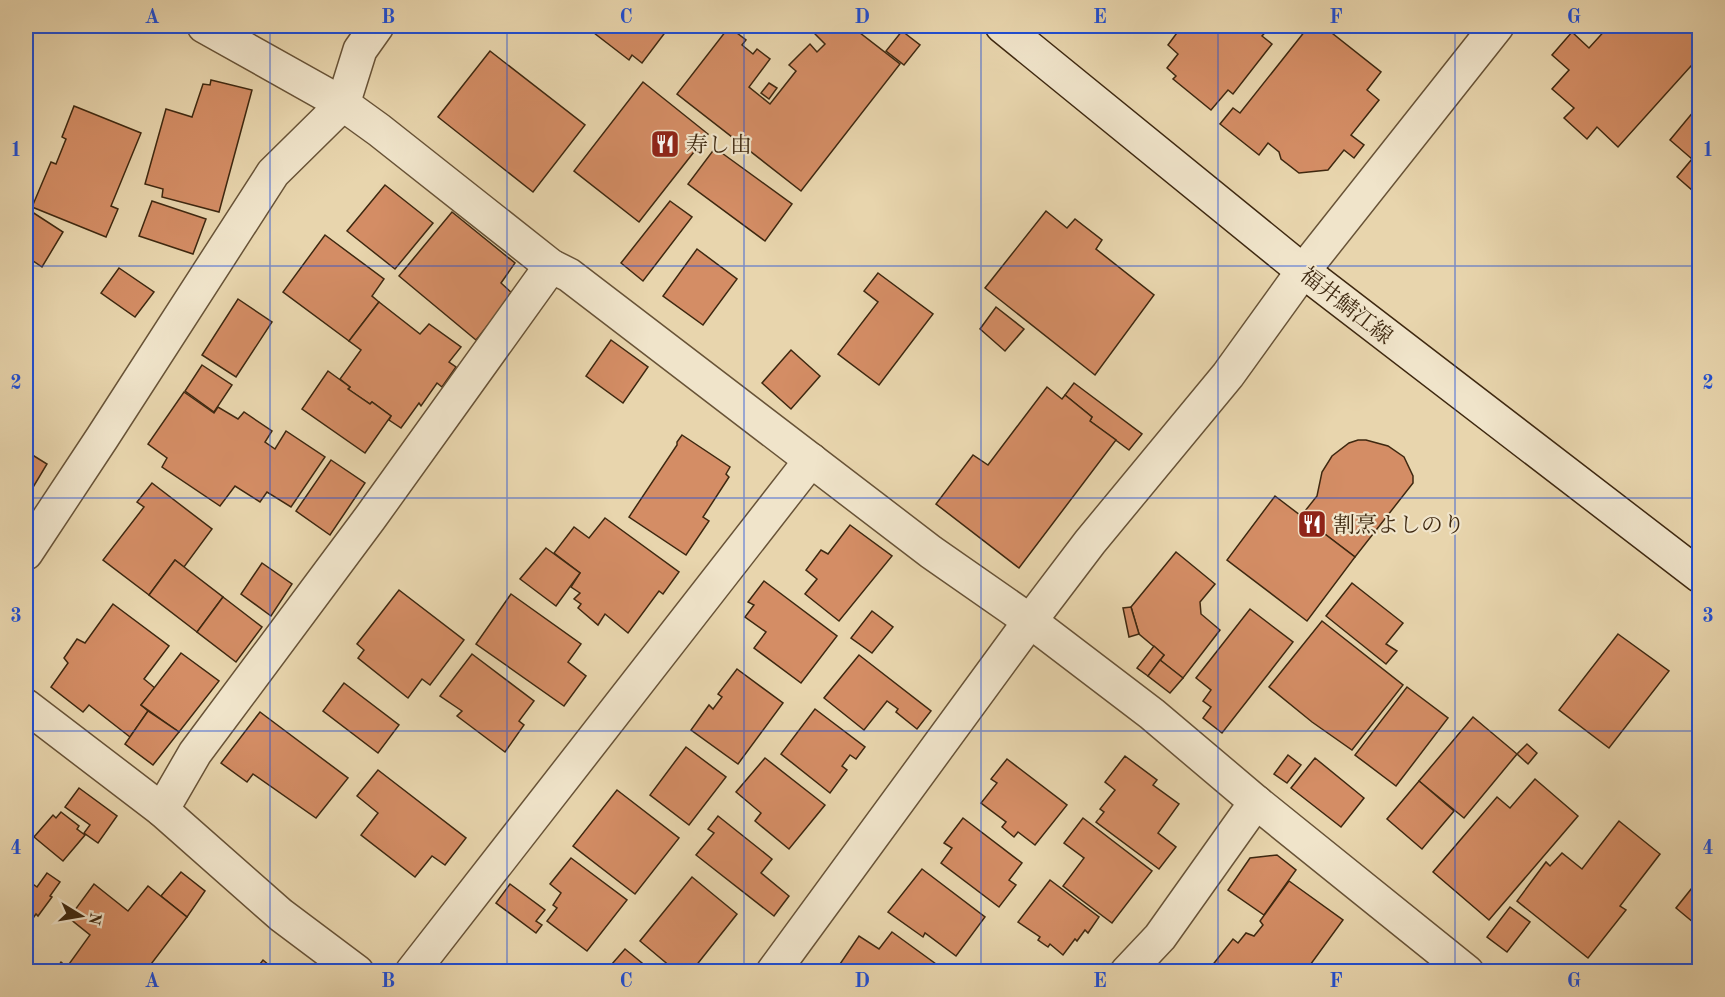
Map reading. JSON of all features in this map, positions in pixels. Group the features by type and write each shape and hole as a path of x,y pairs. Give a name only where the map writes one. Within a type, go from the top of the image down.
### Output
{"street":[{"path":"204,26 343,104 379,130 551,266 569,275 932,552 1030,621 1152,714 1256,802 1467,972"},
{"path":"26,553 273,173 343,104 360,50 377,26"},
{"name":"福井鯖江線","path":"1002,26 1303,270 1700,576"},
{"path":"773,972 1090,542 1228,375 1303,270 1497,26"},
{"path":"162,810 195,753 377,508 551,266"},
{"path":"412,972 811,460"},
{"path":"26,706 162,810 281,915 354,971"},
{"path":"1127,972 1160,937 1256,802"}],"building":[{"path":"585,26 670,26 642,63 632,55 629,60"},
{"path":"821,26 851,26 900,64 801,191 677,94 729,27 746,40 742,45 753,54 757,49 770,59 749,87 770,104 796,71 789,65 810,44 817,52 825,44 815,34"},
{"path":"1182,26 1271,26 1262,36 1272,44 1233,94 1228,90 1211,110 1173,79 1176,76 1167,68 1178,54 1168,45"},
{"path":"1309,26 1323,26 1381,72 1367,90 1379,100 1351,135 1364,145 1354,158 1344,150 1328,170 1299,173 1281,159 1279,152 1268,143 1259,155 1220,124 1233,108 1240,113"},
{"path":"1573,26 1588,26 1582,33"},
{"path":"1609,26 1700,26 1700,56 1618,147 1597,127 1587,139 1564,118 1574,108 1552,89 1569,70 1552,55 1572,32 1589,48"},
{"path":"902,31 920,45 904,65 886,51"},
{"path":"490,51 585,125 533,192 438,117"},
{"path":"211,80 252,90 219,212 162,197 163,189 145,184 166,109 192,117 203,84 210,85"},
{"path":"643,82 708,134 639,222 574,171"},
{"path":"769,83 777,88 769,99 761,93"},
{"path":"74,106 141,133 111,206 118,209 106,237 32,207 51,162 56,164 66,139 62,137"},
{"path":"1694,111 1700,116 1700,197 1677,177 1692,159 1670,140"},
{"path":"715,148 792,204 765,241 688,184"},
{"path":"385,185 433,223 395,269 347,231"},
{"path":"152,201 206,219 193,254 139,236"},
{"path":"670,201 692,217 643,281 621,263"},
{"path":"26,208 63,232 42,267 26,256"},
{"path":"1046,211 1067,228 1075,219 1102,240 1096,249 1154,295 1095,375 985,288"},
{"path":"452,212 515,263 501,283 513,294 476,340 399,276"},
{"path":"325,235 384,279 372,296 379,302 349,341 283,292"},
{"path":"697,249 737,279 703,325 663,296"},
{"path":"119,268 154,292 135,317 101,293"},
{"path":"878,273 933,314 879,385 838,354 878,302 864,291"},
{"path":"238,299 272,322 236,377 202,355"},
{"path":"379,302 420,334 429,324 461,347 449,362 456,367 442,387 437,383 421,406 419,403 401,428 389,420 391,416 348,389 350,387 340,379 361,350 349,341"},
{"path":"996,307 1024,329 1005,351 980,329"},
{"path":"611,340 648,367 623,403 586,376"},
{"path":"791,350 820,376 791,409 762,383"},
{"path":"202,365 232,385 214,412 185,391"},
{"path":"328,371 350,387 348,389 391,416 365,453 302,409"},
{"path":"1074,383 1142,434 1129,450 1090,421 1092,417 1065,395"},
{"path":"1047,387 1062,399 1065,395 1092,417 1090,421 1116,440 1019,568 936,504 973,455 988,465"},
{"path":"184,392 214,413 218,407 238,419 244,412 272,431 265,442 275,449 286,431 325,457 291,507 267,492 260,502 235,486 220,506 162,467 167,458 148,444"},
{"path":"682,435 730,467 726,474 729,477 703,517 709,521 686,555 629,517"},
{"path":"1358,440 1388,446 1404,457 1413,476 1413,483 1355,557 1301,516 1317,496 1322,472 1332,456 1349,443"},
{"path":"26,451 47,464 26,499"},
{"path":"331,460 365,483 330,535 296,511"},
{"path":"152,483 212,529 184,567 175,560 149,595 103,560 144,507 137,502"},
{"path":"1275,496 1355,557 1307,621 1227,560"},
{"path":"605,518 679,572 663,594 659,591 628,633 605,614 598,625 578,608 581,604 574,599 580,593 571,587 580,573 554,553 574,527 589,538"},
{"path":"850,525 892,556 839,621 805,594 817,579 806,570 821,550 828,554"},
{"path":"546,548 580,573 556,606 520,579"},
{"path":"1176,552 1215,584 1200,602 1201,614 1220,630 1183,678 1160,660 1164,655 1139,634 1131,607"},
{"path":"175,560 223,597 197,632 149,595"},
{"path":"262,563 292,584 271,616 241,594"},
{"path":"764,581 837,636 801,683 754,648 766,632 745,617 754,605 748,602"},
{"path":"1352,583 1403,623 1386,644 1397,651 1386,664 1326,616"},
{"path":"399,590 464,640 430,685 422,679 408,698 358,658 364,650 357,644"},
{"path":"511,594 581,644 568,662 586,676 564,706 476,644"},
{"path":"223,597 262,627 236,662 197,632"},
{"path":"113,604 169,646 144,679 155,688 141,705 148,711 130,737 89,705 83,712 51,687 68,663 64,658 77,639 85,643"},
{"path":"1131,607 1139,634 1129,637 1123,608"},
{"path":"1250,609 1293,642 1222,733 1203,718 1211,707 1203,701 1211,690 1196,678"},
{"path":"872,611 893,627 872,653 851,638"},
{"path":"1322,621 1403,685 1352,750 1312,722 1269,687"},
{"path":"1618,634 1669,671 1609,748 1559,710"},
{"path":"1154,646 1164,655 1148,676 1137,668"},
{"path":"181,653 219,681 179,732 141,705"},
{"path":"472,654 534,701 519,721 524,725 505,752 457,716 462,711 440,696"},
{"path":"859,655 931,711 917,729 896,712 898,709 887,701 864,730 824,698"},
{"path":"1160,660 1183,678 1170,693 1148,676"},
{"path":"737,669 783,703 738,764 691,730 709,705 713,709 722,697 718,694"},
{"path":"344,683 399,725 378,753 323,711"},
{"path":"1407,687 1448,718 1396,786 1355,755"},
{"path":"815,709 865,747 856,759 850,755 842,766 847,770 830,793 781,754"},
{"path":"148,711 179,732 153,765 125,744"},
{"path":"260,712 348,778 316,818 253,774 247,782 221,763"},
{"path":"1473,717 1517,754 1464,818 1419,781"},
{"path":"1527,744 1537,753 1528,764 1517,754"},
{"path":"686,747 726,777 689,825 650,795"},
{"path":"1288,755 1301,765 1287,783 1274,774"},
{"path":"1125,756 1157,780 1153,785 1179,804 1158,833 1176,847 1159,869 1096,822 1104,812 1100,809 1115,790 1105,782"},
{"path":"765,758 825,805 789,849 755,821 761,813 736,792"},
{"path":"1315,758 1364,798 1341,827 1291,788"},
{"path":"1007,759 1067,805 1035,845 1018,832 1014,837 1002,827 1006,822 981,803 997,783 991,779"},
{"path":"378,770 466,838 445,865 432,856 415,877 361,835 378,813 357,796"},
{"path":"1535,779 1578,816 1489,920 1433,872 1497,797 1510,808"},
{"path":"1419,781 1454,811 1422,849 1387,819"},
{"path":"79,788 117,816 98,843 84,833 90,825 65,807"},
{"path":"617,790 679,838 635,894 573,846"},
{"path":"61,812 79,826 77,829 85,835 63,861 34,837 53,815 56,818"},
{"path":"718,816 772,859 761,873 789,896 774,916 696,855 714,833 708,829"},
{"path":"963,818 1022,863 1009,880 1016,885 999,907 941,863 952,848 944,843"},
{"path":"1083,818 1152,871 1112,923 1063,886 1084,858 1064,843"},
{"path":"1619,821 1660,854 1620,906 1626,910 1588,958 1517,901 1546,862 1550,866 1562,853 1582,869"},
{"path":"1277,855 1296,870 1264,915 1228,890 1250,858"},
{"path":"571,858 627,900 587,951 547,921 557,908 553,905 561,893 550,884"},
{"path":"922,869 985,917 956,956 925,933 923,937 888,912"},
{"path":"181,872 205,891 187,917 161,896"},
{"path":"47,873 60,882 38,916 36,914 26,928 26,888 30,882 37,887"},
{"path":"692,877 737,914 691,972 677,972 640,941"},
{"path":"1700,878 1700,928 1676,908"},
{"path":"1050,880 1099,917 1088,933 1085,930 1063,955 1050,944 1048,947 1038,940 1040,937 1018,922"},
{"path":"1289,881 1343,920 1305,972 1216,972 1211,967 1233,939 1238,943 1246,933 1254,936 1263,925 1260,921"},
{"path":"94,884 128,911 148,886 187,917 145,972 54,972 61,962 67,967 90,935 69,918"},
{"path":"510,884 545,910 536,921 542,925 536,933 496,903"},
{"path":"1510,907 1530,922 1507,952 1487,937"},
{"path":"892,932 947,972 851,972 840,964 859,936 879,949"},
{"path":"625,949 653,972 605,972"},
{"path":"263,960 277,972 254,972"}],"place":[{"name":"寿し由","path":"665,144"},
{"name":"割烹よしのり","path":"1312,524"}]}
